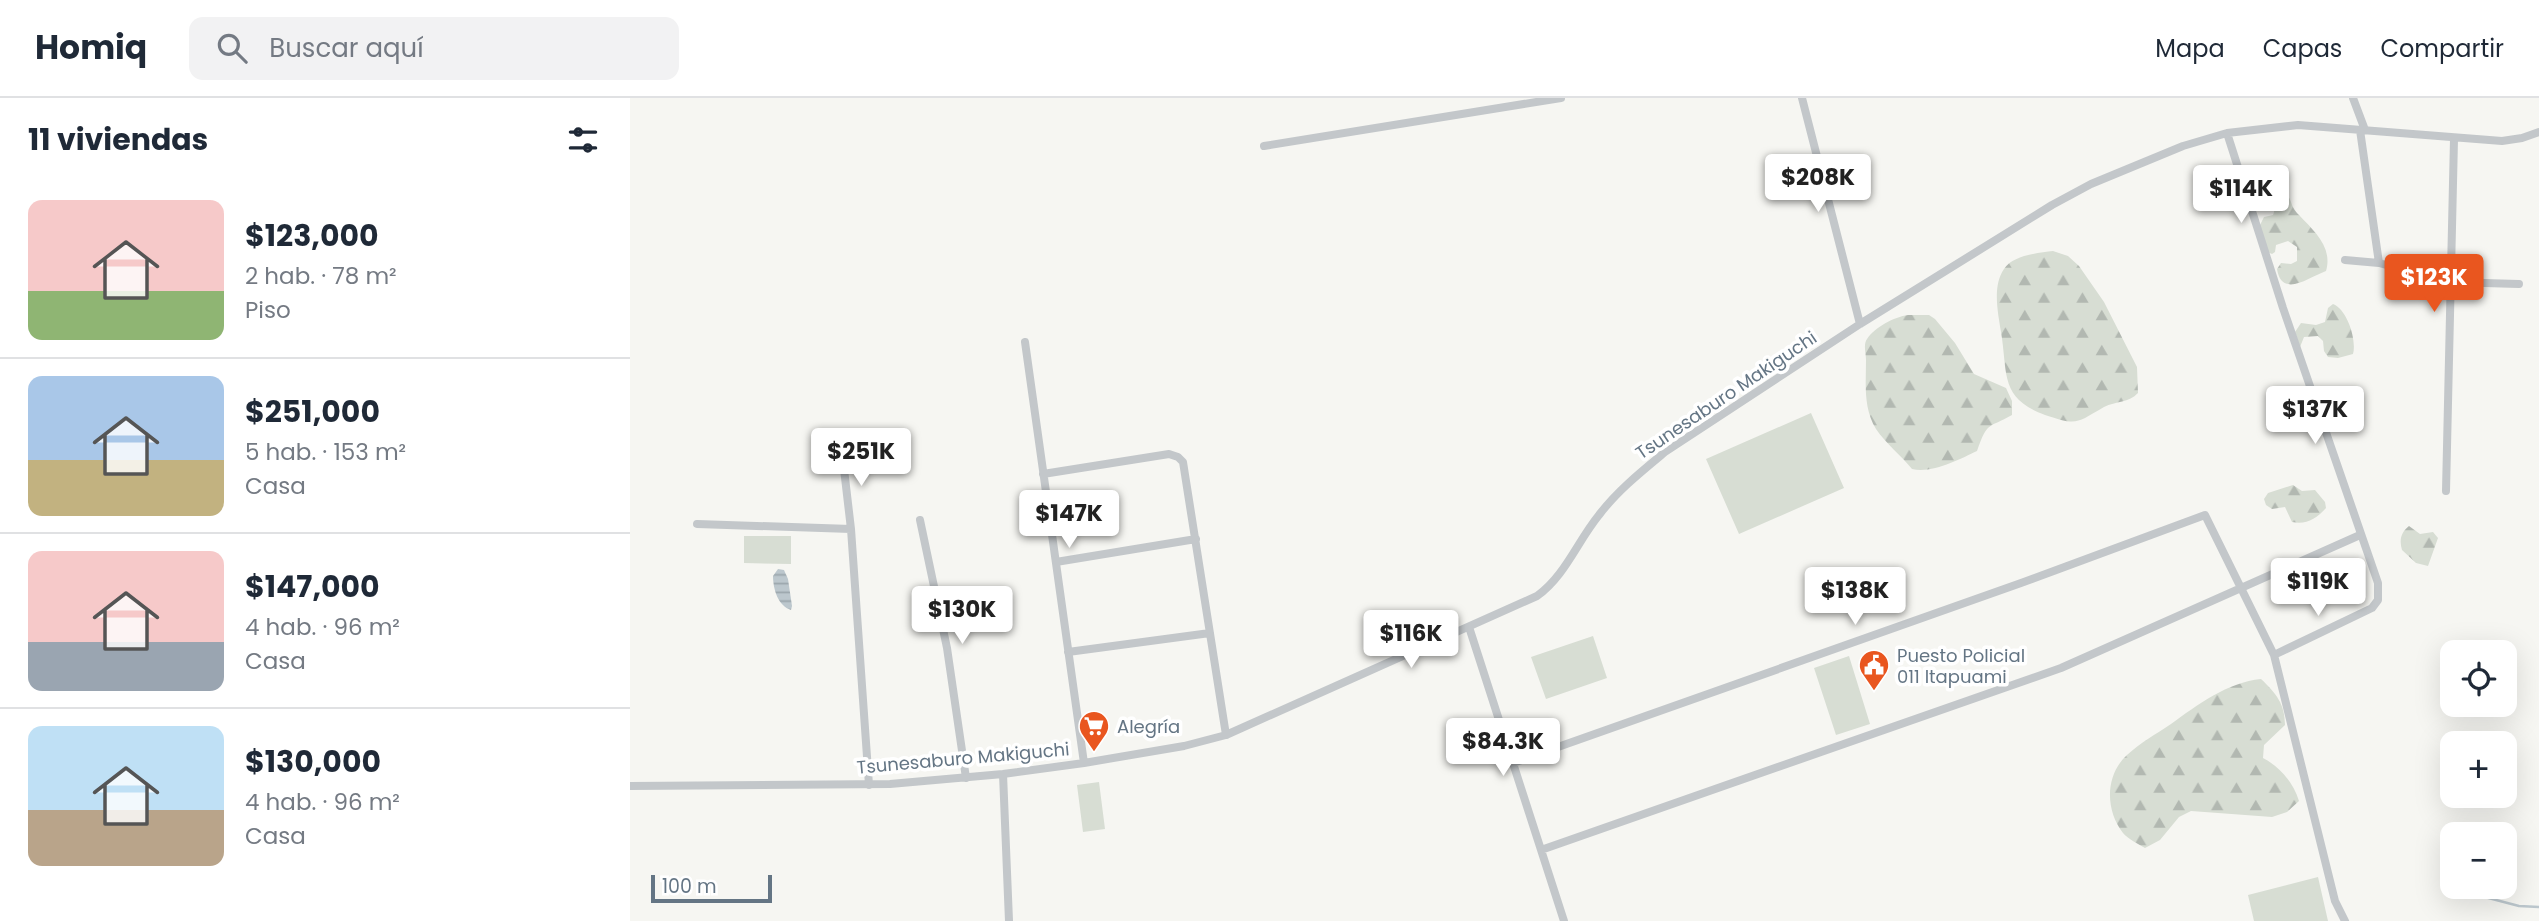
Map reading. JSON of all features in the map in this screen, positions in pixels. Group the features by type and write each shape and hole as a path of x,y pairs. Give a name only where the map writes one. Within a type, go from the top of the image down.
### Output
{"street":[{"path":"1264,146 1561,98"},
{"path":"1802,98 1860,324"},
{"path":"2353,98 2362,130 2379,263"},
{"name":"Tsunesaburo Makiguchi","path":"630,786 869,785 966,778 1171,748 1226,735 1528,601 1545,590 1567,563 1599,514 1665,452 1860,324 2076,191 2183,146 2227,133 2298,125 2502,141 2539,132"},
{"path":"2227,133 2283,308 2378,583 2378,600 2372,608 2274,655"},
{"path":"2446,491 2454,139"},
{"path":"2345,260 2379,263 2449,282 2519,284"},
{"path":"1025,342 1084,762"},
{"path":"842,452 851,529 869,785"},
{"path":"1044,474 1169,454 1178,457 1185,468 1226,735"},
{"path":"1513,763 2205,515 2274,655 2335,901 2345,921"},
{"path":"920,520 947,648 966,778"},
{"path":"697,524 851,529"},
{"path":"1541,850 2061,668 2360,534"},
{"path":"1056,562 1196,540"},
{"path":"1469,627 1564,921"},
{"path":"1068,652 1210,633"},
{"path":"1003,774 1009,921"}],"green space":[{"path":"2275,187 2289,197 2295,211 2321,240 2327,254 2326,271 2297,284 2284,283 2277,269 2281,263 2291,264 2297,261 2297,247 2288,241 2276,245 2272,254 2265,251 2259,227 2264,217 2273,215 2272,188"},
{"path":"2053,251 2068,256 2079,266 2104,302 2137,367 2138,393 2088,417 2071,422 2030,408 2013,392 2006,372 1997,300 2000,276 2008,264 2026,256"},
{"path":"2333,304 2347,318 2354,341 2353,354 2338,358 2328,357 2323,341 2318,336 2304,337 2300,347 2295,332 2301,323 2316,325 2325,322 2328,308"},
{"path":"1908,315 1929,315 1935,319 1955,343 1974,374 2006,388 2012,401 2012,415 1987,430 1977,451 1946,465 1920,470 1912,469 1876,429 1867,404 1866,341 1885,323"},
{"path":"1811,413 1844,488 1739,534 1706,459"},
{"path":"2293,485 2302,491 2315,490 2325,502 2326,508 2310,520 2297,523 2292,522 2285,507 2272,509 2266,505 2264,499 2268,493"},
{"path":"2409,526 2420,534 2433,532 2438,538 2428,566 2416,563 2402,550 2401,536"},
{"path":"744,536 791,536 791,564 744,563"},
{"path":"1593,636 1607,678 1546,699 1531,657"},
{"path":"1849,656 1870,724 1836,735 1814,668"},
{"path":"2261,679 2279,699 2285,725 2264,745 2263,758 2285,776 2299,801 2287,812 2272,817 2191,811 2179,817 2160,840 2145,848 2125,835 2113,814 2110,793 2111,782 2120,763 2127,755 2191,709 2225,690"},
{"path":"1099,782 1105,829 1083,832 1077,785"},
{"path":"2318,877 2328,921 2254,921 2248,895"}],"shaded area":[{"path":"778,569 784,570 788,579 791,610 783,605 775,591 773,576"}],"waterway":[{"path":"2492,899 2519,906 2539,907"}],"place":[{"name":"Puesto Policial 011 Itapuami","path":"1874,692"},
{"name":"Alegría","path":"1094,753"}]}
